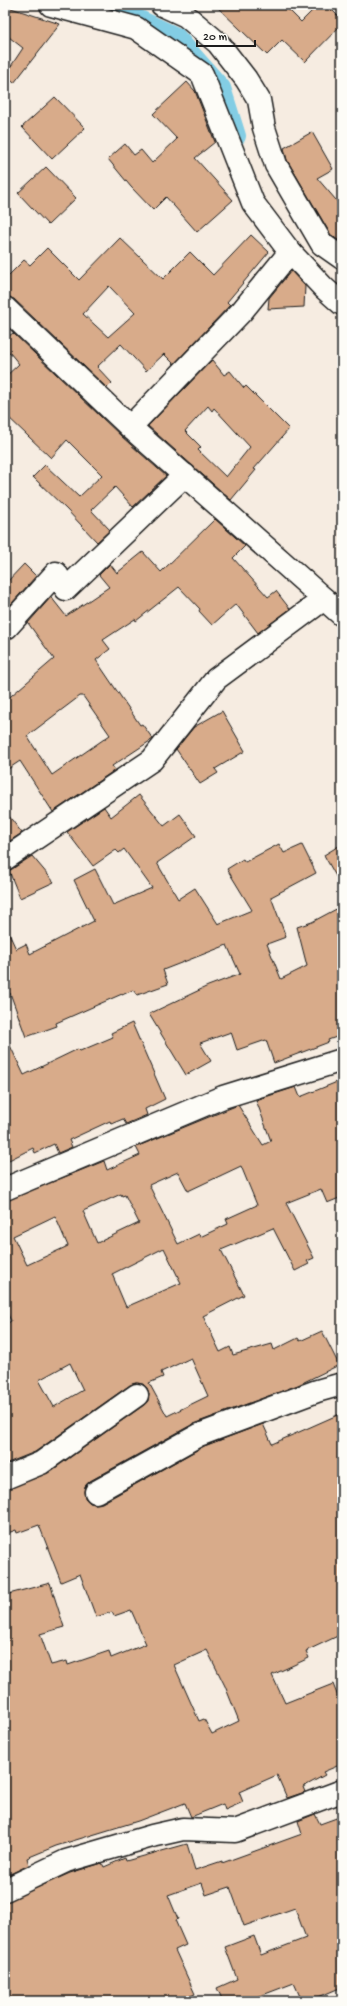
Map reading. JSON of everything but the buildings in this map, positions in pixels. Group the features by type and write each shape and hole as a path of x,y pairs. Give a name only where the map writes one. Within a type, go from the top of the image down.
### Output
{"street":[{"path":"51,5 136,28 202,74 253,203 290,252 324,288 342,304"},
{"path":"162,5 186,16 212,38 246,79 259,100 264,128 276,165 322,244 342,258"},
{"path":"130,427 242,311 290,252"},
{"path":"5,308 130,427 342,615"},
{"path":"7,627 56,573 66,589 185,475"},
{"path":"5,859 152,760 216,679 324,599"},
{"path":"5,1189 223,1097 342,1060"},
{"path":"96,1492 199,1435 317,1391 342,1384"},
{"path":"5,1478 41,1463 137,1395"},
{"path":"5,1890 66,1861 152,1836 183,1829 235,1831 342,1791"}],"waterway":[{"path":"102,5 116,9 176,37 221,88 236,136"}]}
